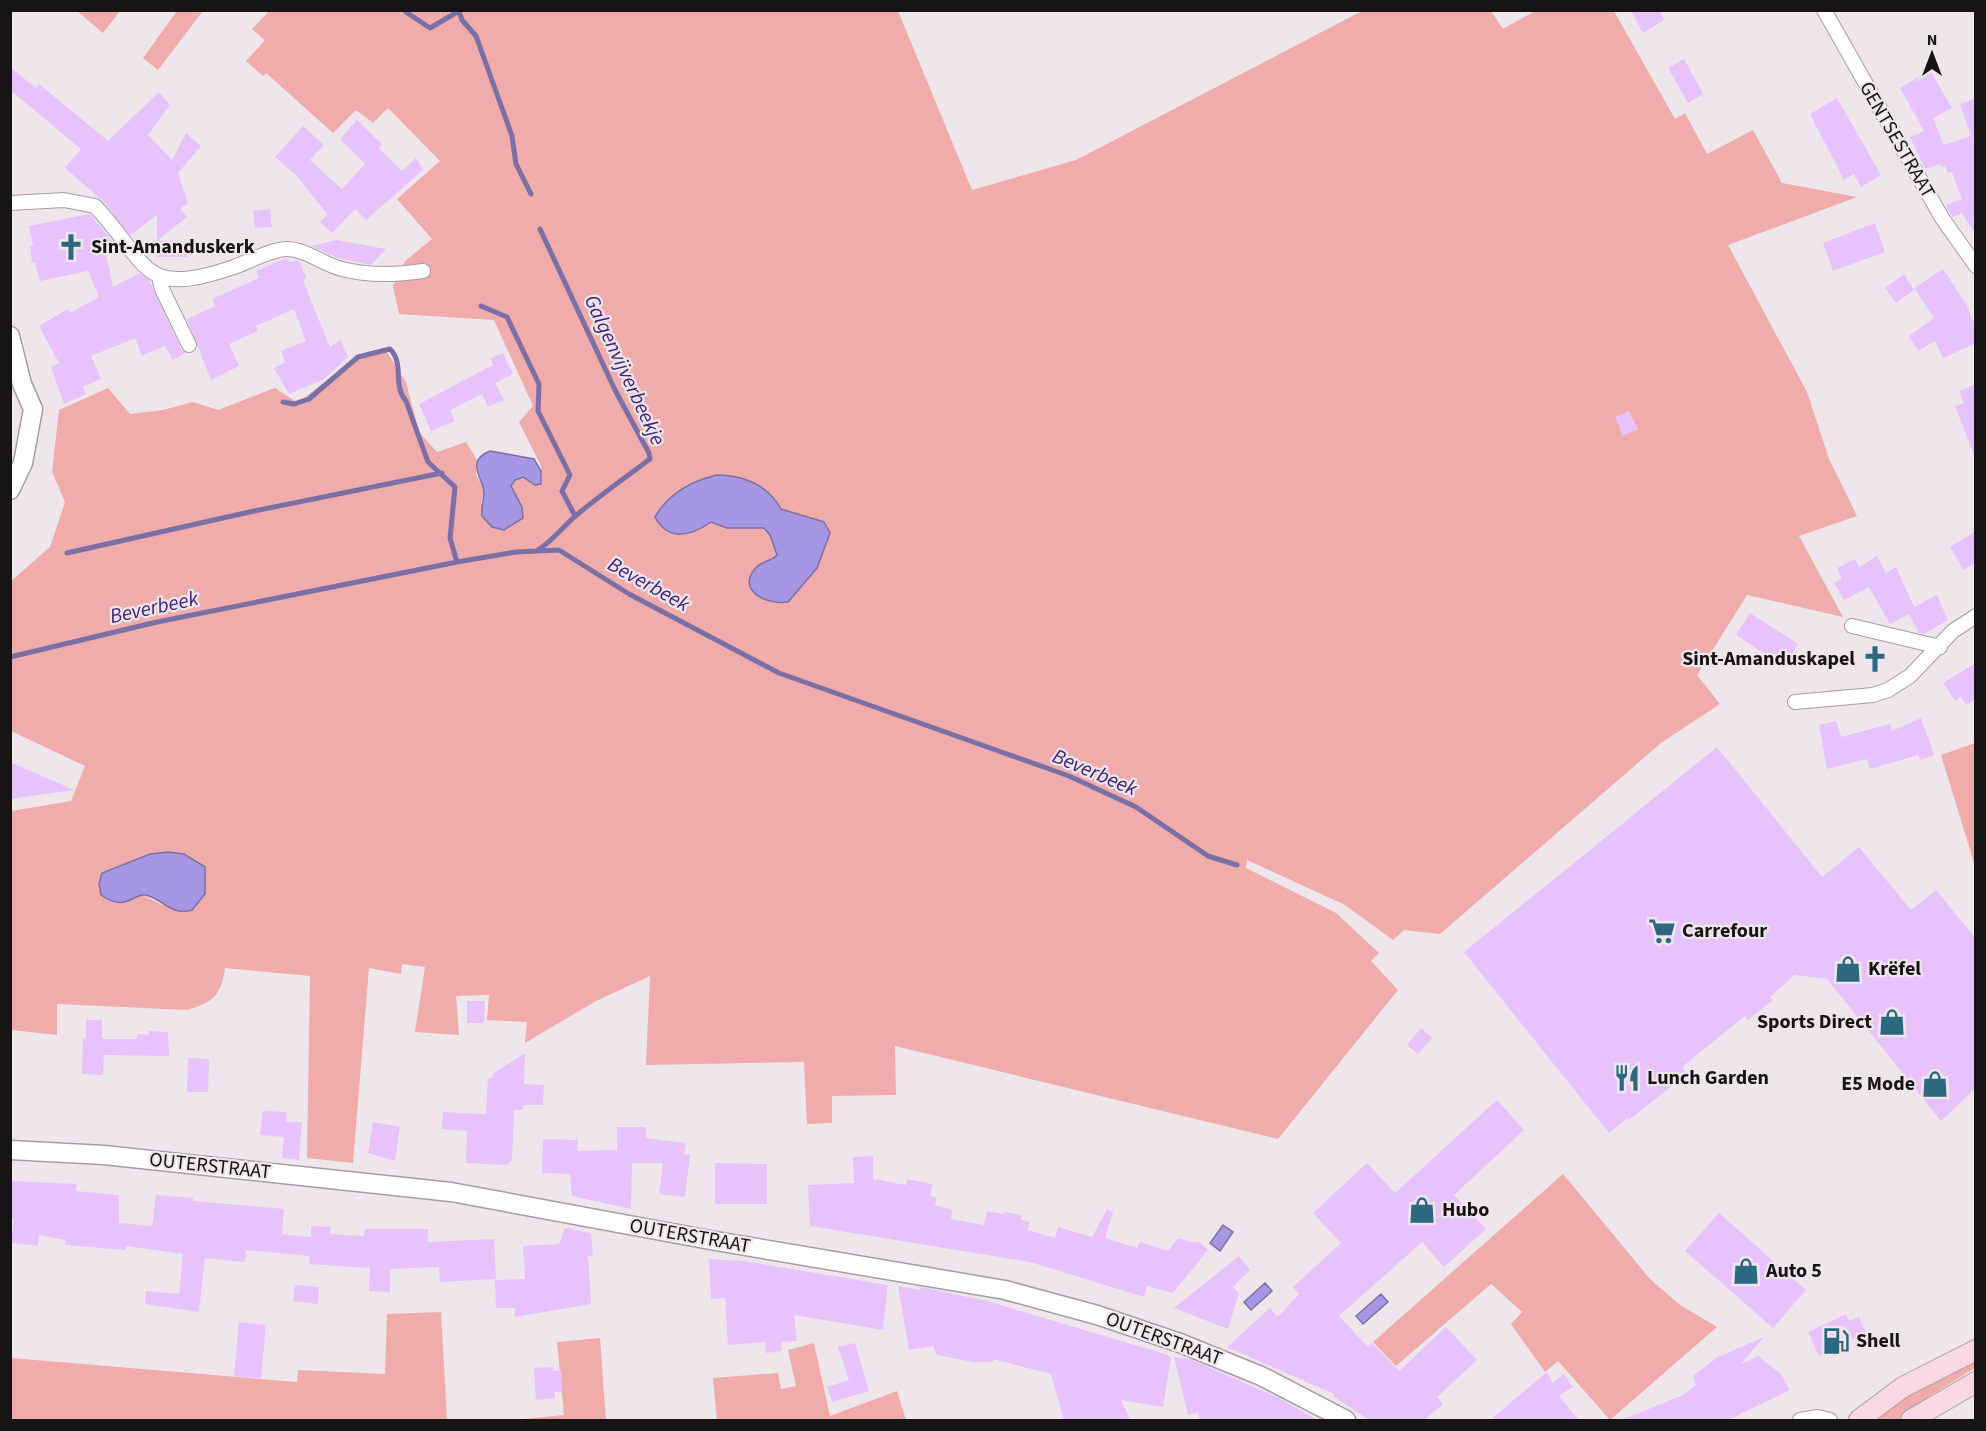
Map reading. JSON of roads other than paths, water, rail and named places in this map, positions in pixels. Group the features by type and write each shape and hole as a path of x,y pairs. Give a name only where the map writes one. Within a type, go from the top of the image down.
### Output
{"main road":[{"path":"1859,1420 1903,1387 1976,1350"},
{"path":"1911,1420 1976,1382"}],"street":[{"name":"GENTSESTRAAT","path":"1824,10 1942,218 1976,266"},
{"path":"10,203 64,200 95,206 137,260 159,277 188,279 206,276 286,249 298,251 341,269 365,274 423,272"},
{"path":"159,277 162,289 189,345"},
{"path":"10,336 22,384 33,409 23,463 10,490"},
{"path":"1795,702 1873,695 1888,690 1910,676 1953,631 1976,616"},
{"path":"1852,626 1940,647"},
{"name":"OUTERSTRAAT","path":"10,1150 104,1155 451,1192 710,1240 1005,1290 1097,1315 1180,1343 1261,1376 1346,1420"},
{"path":"1800,1420 1818,1417 1830,1420"}],"waterway":[{"name":"Galgenvijverbeekje","path":"406,12 430,28 459,11 462,20 476,36 512,136 516,164 531,194"},
{"name":"Galgenvijverbeekje","path":"538,550 579,513 650,459 649,453 615,390 540,229"},
{"path":"481,306 507,317 539,384 538,411 570,475 562,491 575,516"},
{"path":"283,402 294,404 309,399 358,357 390,349 397,361 402,395 428,462 455,487 450,538 457,562"},
{"path":"67,553 254,511 442,473"},
{"name":"Beverbeek","path":"10,657 157,622 457,562 516,552 559,550 629,594 779,673 1069,776 1136,807 1208,856 1237,865"}],"place":[{"name":"Sint-Amanduskerk","path":"71,247"},
{"name":"Sint-Amanduskapel","path":"1875,659"},
{"name":"Carrefour","path":"1662,931"},
{"name":"Krëfel","path":"1848,969"},
{"name":"Sports Direct","path":"1892,1022"},
{"name":"Lunch Garden","path":"1627,1078"},
{"name":"E5 Mode","path":"1935,1084"},
{"name":"Hubo","path":"1422,1210"},
{"name":"Auto 5","path":"1746,1271"},
{"name":"Shell","path":"1836,1341"}]}
